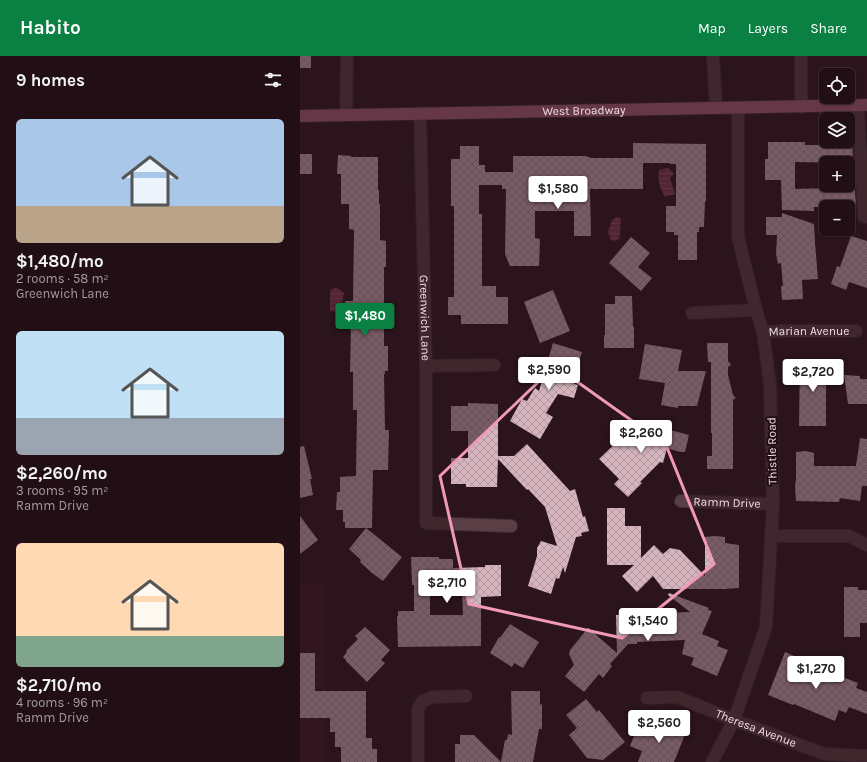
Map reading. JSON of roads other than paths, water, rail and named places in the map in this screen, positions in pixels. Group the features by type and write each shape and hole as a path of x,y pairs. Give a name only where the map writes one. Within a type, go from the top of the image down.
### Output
{"main road":[{"name":"West Broadway","path":"300,116 863,106"}],"street":[{"path":"346,115 347,56"},
{"path":"713,56 716,108"},
{"path":"801,56 801,107"},
{"path":"863,106 864,216 867,217"},
{"name":"Thistle Road","path":"712,762 734,720 766,627 773,504 770,385 763,332 738,237 738,108"},
{"name":"Greenwich Lane","path":"420,113 426,366 426,523 511,526"},
{"path":"692,313 756,310"},
{"name":"Marian Avenue","path":"763,332 856,331"},
{"path":"426,366 494,366"},
{"name":"Ramm Drive","path":"681,501 773,504"},
{"path":"771,536 849,536 867,545"},
{"path":"418,762 418,709 423,701 434,697 466,696"},
{"name":"Theresa Avenue","path":"647,698 677,697 824,754 867,756"}]}
